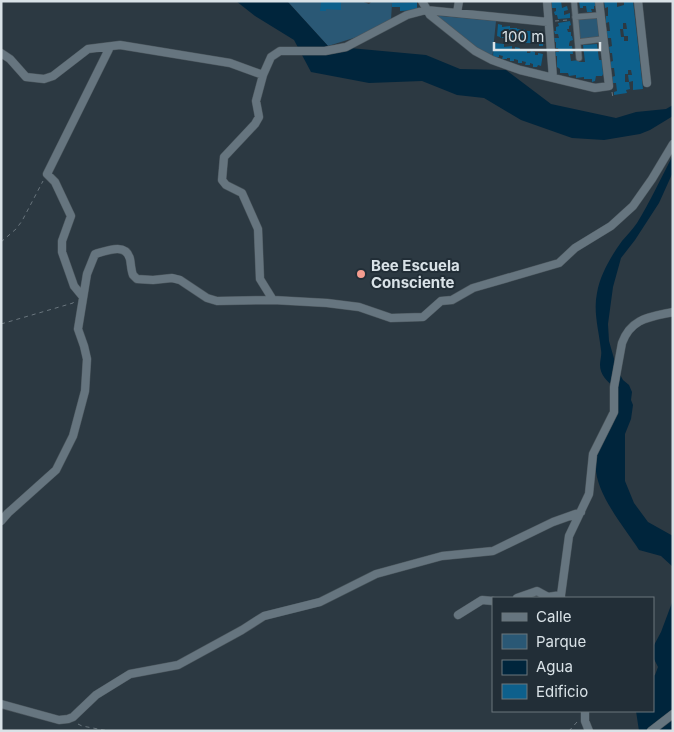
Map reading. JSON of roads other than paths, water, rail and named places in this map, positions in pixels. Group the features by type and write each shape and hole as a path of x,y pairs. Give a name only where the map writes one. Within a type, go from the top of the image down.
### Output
{"street":[{"path":"422,1 426,10 433,17 484,57 500,64 595,88 608,86 599,1"},
{"path":"457,13 459,1"},
{"path":"547,1 553,78"},
{"path":"574,1 580,58"},
{"path":"638,1 647,83"},
{"path":"272,300 260,279 258,229 242,193 226,185 222,180 224,157 255,124 258,117 256,101 270,57 280,50 325,51 346,47 407,15 426,10 550,22"},
{"path":"575,18 601,14"},
{"path":"578,42 603,39"},
{"path":"1,54 10,59 26,77 44,79 53,76 88,49 120,45 230,63 263,75"},
{"path":"81,295 74,286 62,252 62,241 71,216 56,182 47,174 110,46"},
{"path":"1,521 56,470 73,436 85,391 86,360 84,346 78,329 81,295 95,254 114,248 123,250 130,256 133,275 137,279 172,278 180,280 207,298 217,302 272,300 328,303 359,307 391,318 423,317 441,301 452,300 473,288 558,263 575,248 611,226 633,206 673,144"},
{"path":"521,597 537,591 548,597 561,597 569,536 589,494 593,454 614,412 614,387 622,343 633,325 646,318 673,312"},
{"path":"1,704 59,720 68,720 96,695 130,674 178,665 264,616 320,602 376,574 442,556 493,551 553,522 581,512"},
{"path":"458,615 482,600 492,601"},
{"path":"585,712 585,721 589,731"},
{"path":"651,731 673,714"}],"water":[{"path":"236,1 287,1 328,46 426,55 460,69 506,70 551,104 616,118 636,112 666,109 673,105 673,116 640,134 604,140 572,138 521,120 484,98 457,95 422,81 369,83 311,72 294,40 255,16"},
{"path":"673,155 673,172 659,203 621,258 613,287 608,324 609,341 617,369 632,392 631,419 625,434 625,481 634,503 648,522 673,536 673,567 661,556 639,550 609,505 598,480 597,455 613,424 617,407 614,387 604,378 600,369 601,352 596,300 598,286 610,259 637,223"},
{"path":"673,600 673,730 639,731 636,712 654,712 654,676 658,667 654,659 654,645"}],"place":[{"name":"Bee Escuela Consciente","path":"361,274"}]}
